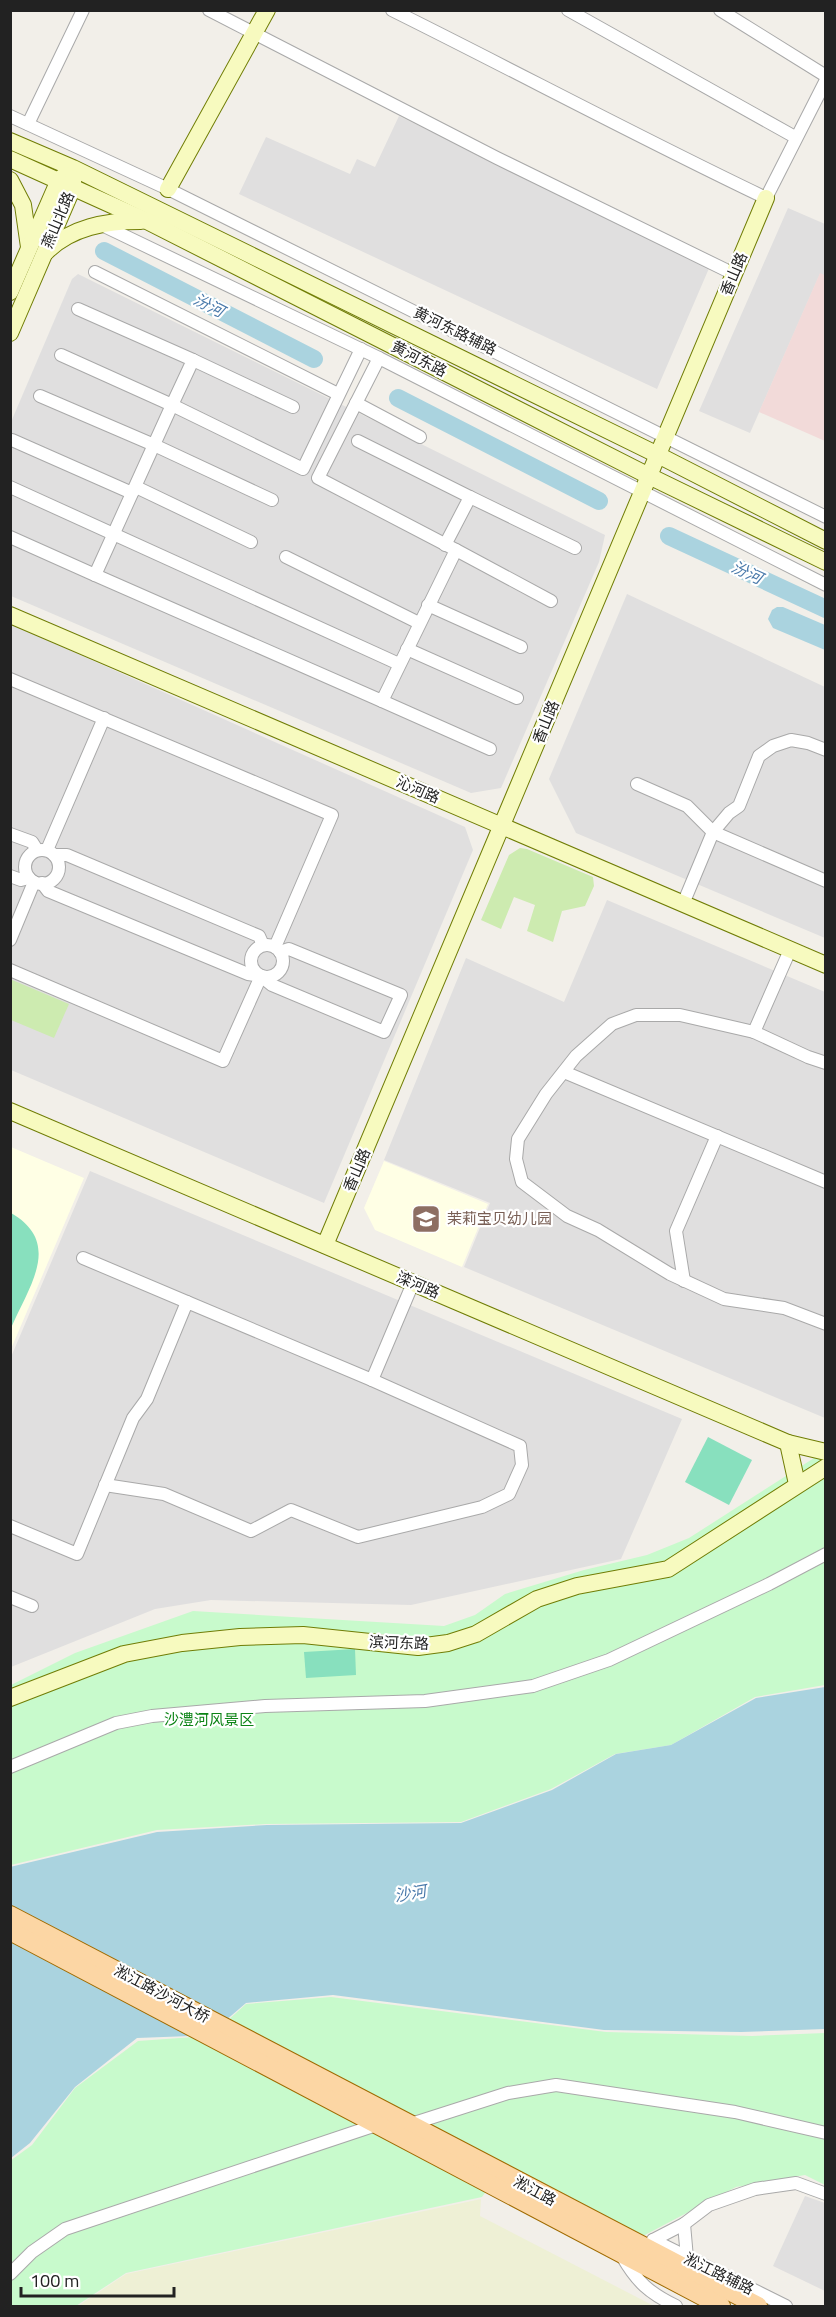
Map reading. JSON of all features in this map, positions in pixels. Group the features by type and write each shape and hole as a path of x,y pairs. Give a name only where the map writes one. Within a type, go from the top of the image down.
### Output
{"main road":[{"name":"淞江路沙河大桥","path":"10,1915 309,2080"},
{"name":"淞江路沙河大桥","path":"10,1931 309,2080"},
{"name":"淞江路","path":"309,2080 408,2125 651,2245 684,2262 758,2307"},
{"name":"淞江路","path":"309,2080 376,2125 721,2307"}],"street":[{"path":"28,124 83,10"},
{"path":"209,10 498,158 734,274"},
{"path":"168,189 267,10"},
{"path":"392,10 540,84 638,137 766,198 825,78 720,10"},
{"path":"576,12 795,136"},
{"name":"黄河东路辅路","path":"10,116 168,189 825,517"},
{"name":"黄河东路","path":"10,141 73,168 658,455 825,541"},
{"path":"73,168 82,148"},
{"name":"黄河东路","path":"10,159 147,221 646,483 823,562"},
{"name":"燕山北路","path":"10,333 36,252 73,168"},
{"path":"12,182 22,205 36,252 81,229 147,221"},
{"name":"香山路","path":"325,1245 766,198"},
{"path":"102,225 646,483 825,585"},
{"name":"燕山北路","path":"10,292 36,252"},
{"path":"96,272 338,394"},
{"path":"78,309 293,407"},
{"path":"61,355 172,405 303,469 361,349"},
{"path":"379,358 318,478 551,601"},
{"path":"94,575 193,360"},
{"path":"40,396 154,445 272,500"},
{"path":"356,403 420,437"},
{"path":"12,440 134,490 251,542"},
{"path":"358,441 575,548"},
{"path":"10,487 399,664"},
{"path":"382,701 428,605 470,497"},
{"path":"10,537 490,749"},
{"path":"286,557 420,623"},
{"path":"428,605 520,647"},
{"name":"沁河路","path":"10,615 825,965"},
{"path":"407,649 517,698"},
{"path":"10,679 333,815 273,948"},
{"path":"46,852 104,718"},
{"path":"683,904 713,832 729,813 739,806 759,756 773,746 791,740 808,743 825,750"},
{"path":"637,784 687,806 713,832 825,881"},
{"path":"10,834 32,842 46,852 58,871 51,881 21,880 10,876"},
{"path":"32,852 46,852 66,855 259,936 283,957 281,970 270,977 248,974 48,891 24,868 32,852"},
{"path":"10,940 35,881"},
{"path":"273,948 289,949 401,995 384,1032 272,985 254,971 251,959 253,953 273,948"},
{"path":"754,1032 790,950"},
{"path":"10,970 223,1061 261,976"},
{"path":"825,1062 808,1057 754,1032 680,1015 636,1015 612,1024 576,1056 518,1139 516,1160 522,1182 567,1216 598,1230 684,1281 724,1299 784,1308 825,1324"},
{"path":"564,1072 825,1182"},
{"name":"滦河路","path":"10,1111 788,1443 825,1452"},
{"path":"684,1281 676,1231 717,1136"},
{"path":"83,1258 372,1380 520,1446 522,1465 509,1494 482,1507 358,1537 291,1510 251,1531 164,1494 105,1485"},
{"path":"372,1380 413,1283"},
{"path":"10,1526 77,1554 133,1418 147,1399 187,1302"},
{"path":"788,1443 797,1484"},
{"name":"滨河东路","path":"10,1698 124,1654 182,1643 240,1637 303,1635 418,1647 448,1643 476,1634 537,1599 577,1586 668,1569 825,1467"},
{"path":"10,1767 116,1723 152,1716 265,1706 425,1701 533,1686 609,1660 769,1584 825,1554"},
{"path":"10,1597 32,1606"},
{"path":"408,2125 508,2093 556,2085 735,2112 825,2133"},
{"path":"10,2274 32,2252 65,2229 376,2125"},
{"path":"651,2245 709,2205 755,2189 796,2183 825,2194"},
{"path":"684,2224 684,2262"},
{"path":"622,2256 634,2278 656,2296 676,2307"},
{"name":"淞江路辅路","path":"684,2262 786,2307"}],"shaded area":[{"path":"399,116 710,266 657,389 239,194 266,137 350,174 357,159 375,167"},
{"path":"788,208 825,224 825,276 820,274 750,433 699,411"},
{"path":"820,273 826,276 825,441 759,412"},
{"path":"78,274 605,535 599,562 501,788 471,793 11,596 11,422 72,279"},
{"path":"627,594 825,687 825,938 576,833 549,779"},
{"path":"11,624 465,827 473,850 324,1203 11,1070"},
{"path":"607,900 825,992 825,1418 464,1267 490,1203 384,1160 466,958 564,1002"},
{"path":"11,1147 84,1178 11,1349"},
{"name":"茉莉宝贝幼儿园","path":"384,1161 488,1204 462,1267 375,1230 364,1208"},
{"path":"90,1171 682,1419 621,1559 411,1605 211,1600 155,1609 11,1667 11,1357"},
{"path":"805,2196 825,2203 825,2291 773,2266"},
{"path":"481,2199 480,2216 654,2306 78,2306 126,2274"}],"green space":[{"path":"520,848 593,877 594,886 585,906 562,911 553,942 527,931 535,905 514,897 501,929 481,920 509,855"},
{"path":"10,979 69,1004 54,1038 11,1020"},
{"path":"11,1213 27,1225 35,1238 39,1251 33,1281 11,1328"},
{"path":"708,1437 752,1460 729,1505 685,1482"},
{"name":"沙澧河风景区","path":"825,1451 825,1685 755,1697 671,1745 615,1754 551,1789 461,1822 266,1824 157,1830 11,1865 11,1685 75,1653 193,1611 444,1626 475,1615 505,1594 584,1570 647,1555 689,1538"},
{"path":"355,1649 356,1675 306,1678 304,1652"},
{"path":"331,1997 606,2032 752,2036 825,2033 825,2185 805,2175 736,2187 643,2236 504,2166 482,2197 126,2273 76,2306 11,2306 10,2161 32,2145 75,2088 138,2041 194,2037 226,2022 246,2004"}],"water":[{"path":"783,607 825,625 825,650 773,628 768,619 772,610"},
{"name":"沙河","path":"825,1687 825,2029 741,2032 604,2030 333,1995 246,2003 225,2021 190,2036 137,2038 75,2087 30,2143 11,2158 10,1867 157,1832 267,1825 461,1823 552,1790 616,1754 671,1745 756,1698"}],"waterway":[{"name":"汾河","path":"104,251 314,359"},
{"name":"汾河","path":"398,398 599,501"},
{"name":"汾河","path":"669,536 826,609"}],"place":[{"name":"茉莉宝贝幼儿园","path":"426,1219"}]}
